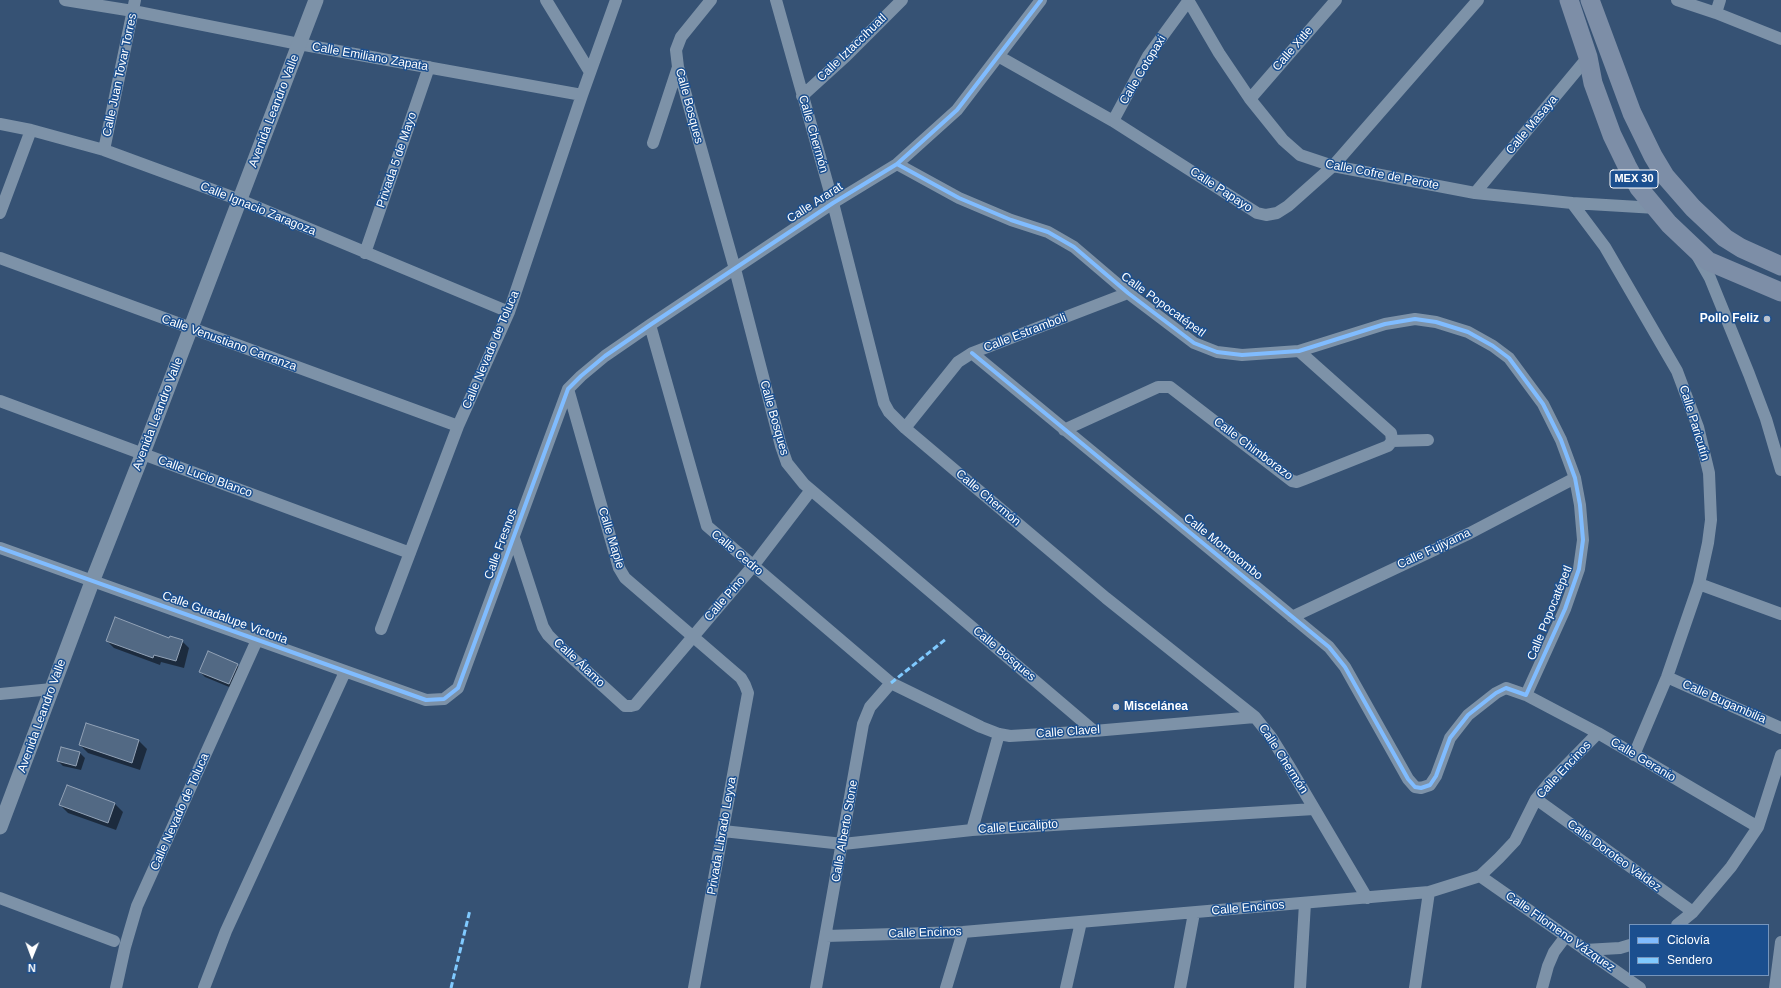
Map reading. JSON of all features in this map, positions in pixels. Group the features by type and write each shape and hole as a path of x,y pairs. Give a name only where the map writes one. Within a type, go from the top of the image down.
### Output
{"main road":[{"name":"MEX 30","path":"1569,0 1588,57 1593,84 1612,136 1639,188 1694,249 1708,261 1781,292"},
{"name":"MEX 30","path":"1590,0 1632,113 1653,156 1665,176 1693,208 1725,238 1741,248 1781,266"}],"street":[{"name":"Calle Emiliano Zapata","path":"65,0 134,6 299,44 582,95"},
{"name":"Avenida Leandro Valle","path":"0,827 92,582 143,453 316,0"},
{"path":"546,0 590,72"},
{"name":"Calle Nevado de Toluca","path":"381,629 458,426 509,312 582,95 616,0"},
{"name":"Calle Bosques","path":"711,0 681,37 676,50 678,67 735,269 781,446 787,463 795,474 811,490 1094,731"},
{"name":"Calle Chermón","path":"776,0 833,203 884,403 888,412 1106,598 1255,717 1271,737 1367,898"},
{"name":"Calle Iztaccíhuatl","path":"802,96 846,56 902,0"},
{"name":"Calle Ararat","path":"568,389 605,356 650,325 833,203 897,164 957,110 1041,0"},
{"name":"Calle Cofre de Perote","path":"1188,0 1219,54 1250,99 1283,140 1300,155 1333,166 1475,193 1572,204 1656,208"},
{"name":"Calle Cotopaxi","path":"1113,121 1148,56 1188,0"},
{"name":"Calle Xitle","path":"1250,99 1336,0"},
{"name":"Calle Papayo","path":"998,56 1113,121 1257,213 1266,215 1276,213 1288,206 1333,166 1478,0"},
{"path":"1676,0 1716,13 1781,39"},
{"path":"1716,13 1720,0"},
{"name":"Calle Juan Tovar Torres","path":"104,150 134,6"},
{"name":"Calle Masaya","path":"1475,193 1588,57"},
{"name":"Privada 5 de Mayo","path":"365,253 428,67"},
{"path":"653,143 678,67"},
{"name":"Calle Ignacio Zaragoza","path":"0,124 31,130 104,150 240,200 509,312"},
{"path":"0,213 31,130"},
{"name":"Calle Popocatépetl","path":"897,164 959,198 1011,220 1048,232 1074,247 1128,293 1194,343 1217,352 1242,355 1299,351 1385,324 1415,320 1436,322 1468,332 1493,346 1509,358 1543,404 1561,440 1575,478 1580,505 1583,540 1580,569 1565,609 1526,695"},
{"name":"Calle Paricutín","path":"1572,204 1605,247 1677,371 1698,428 1709,473 1711,520 1708,543 1699,584 1668,677 1634,755"},
{"path":"1694,249 1710,278 1733,332 1766,419 1781,470"},
{"name":"Calle Venustiano Carranza","path":"0,258 190,329 458,426"},
{"name":"Calle Estramboli","path":"905,428 958,362 972,354 1128,293"},
{"name":"Calle Cedro","path":"650,325 706,526 891,683"},
{"path":"1299,351 1391,433 1392,441 1428,440"},
{"name":"Calle Momotombo","path":"972,354 1329,648 1346,667 1408,779 1415,787 1421,788 1430,785 1436,776 1450,738 1468,715 1496,693 1506,688 1526,695"},
{"name":"Calle Chimborazo","path":"1064,430 1158,387 1170,387 1292,481 1297,482 1388,446 1392,441"},
{"name":"Calle Fresnos","path":"444,699 458,688 568,389"},
{"name":"Calle Maple","path":"568,389 619,568 625,578 741,678 746,684"},
{"name":"Calle Lucio Blanco","path":"0,401 410,553"},
{"name":"Calle Fujiyama","path":"1292,617 1470,533 1575,478"},
{"name":"Calle Pino","path":"635,705 753,566 811,490"},
{"name":"Calle Álamo","path":"514,538 543,627 548,635 626,706 635,705"},
{"name":"Calle Guadalupe Victoria","path":"0,548 426,700 444,699"},
{"path":"1699,584 1781,614"},
{"name":"Calle Nevado de Toluca","path":"116,988 125,947 137,906 257,640"},
{"path":"204,988 226,931 345,672"},
{"name":"Calle Bugambilia","path":"1668,677 1781,728"},
{"name":"Calle Clavel","path":"891,683 999,734 1010,736 1094,731 1255,717"},
{"name":"Calle Alberto Stone","path":"816,988 863,724 870,706 891,683"},
{"name":"Privada Librado Leyva","path":"694,988 748,693 746,684"},
{"path":"0,694 52,690"},
{"name":"Calle Geranio","path":"1526,695 1598,733 1758,827"},
{"name":"Calle Encinos","path":"826,936 963,932 1429,892 1480,876 1515,841 1536,799 1549,783 1598,733"},
{"path":"972,830 999,734"},
{"path":"1678,924 1693,912 1731,868 1758,827 1778,773 1781,755"},
{"name":"Calle Doroteo Valdez","path":"1536,799 1693,912"},
{"name":"Calle Eucalipto","path":"723,830 842,844 972,830 1314,809"},
{"name":"Calle Filomeno Vázquez","path":"1480,876 1640,988"},
{"path":"1415,988 1429,892"},
{"path":"0,898 114,941"},
{"path":"1300,988 1305,903"},
{"path":"1180,988 1194,912"},
{"path":"1066,988 1081,922"},
{"path":"946,988 963,932"},
{"path":"1542,988 1548,966 1554,952 1566,936"},
{"path":"1774,988 1781,942"},
{"path":"1585,950 1620,948 1629,945"}],"building":[{"path":"115,617 169,638 170,636 183,640 176,661 154,655 153,658 106,641"},
{"path":"208,651 238,664 229,684 199,672"},
{"path":"86,723 139,740 132,763 79,745"},
{"path":"61,747 80,752 76,766 57,761"},
{"path":"67,785 115,803 108,823 59,805"}],"marked path":[{"path":"891,683 946,639"},
{"path":"451,988 470,910"}],"cycle path":[{"path":"0,548 426,700 444,699 458,688 568,389 605,356 650,325 833,203 897,164 957,110 1041,0"},
{"path":"897,164 959,198 1011,220 1048,232 1074,247 1128,293 1194,343 1217,352 1242,355 1299,351 1385,324 1415,319 1436,322 1468,332 1493,346 1509,358 1543,404 1561,440 1575,478 1580,505 1583,540 1579,569 1565,609 1526,695 1506,688 1496,693 1468,715 1450,738 1436,776 1430,785 1421,788 1415,787 1408,779 1345,667 1329,647 972,353"}],"place":[{"name":"Pollo Feliz","path":"1767,319"},
{"name":"Miscelánea","path":"1116,707"}]}
